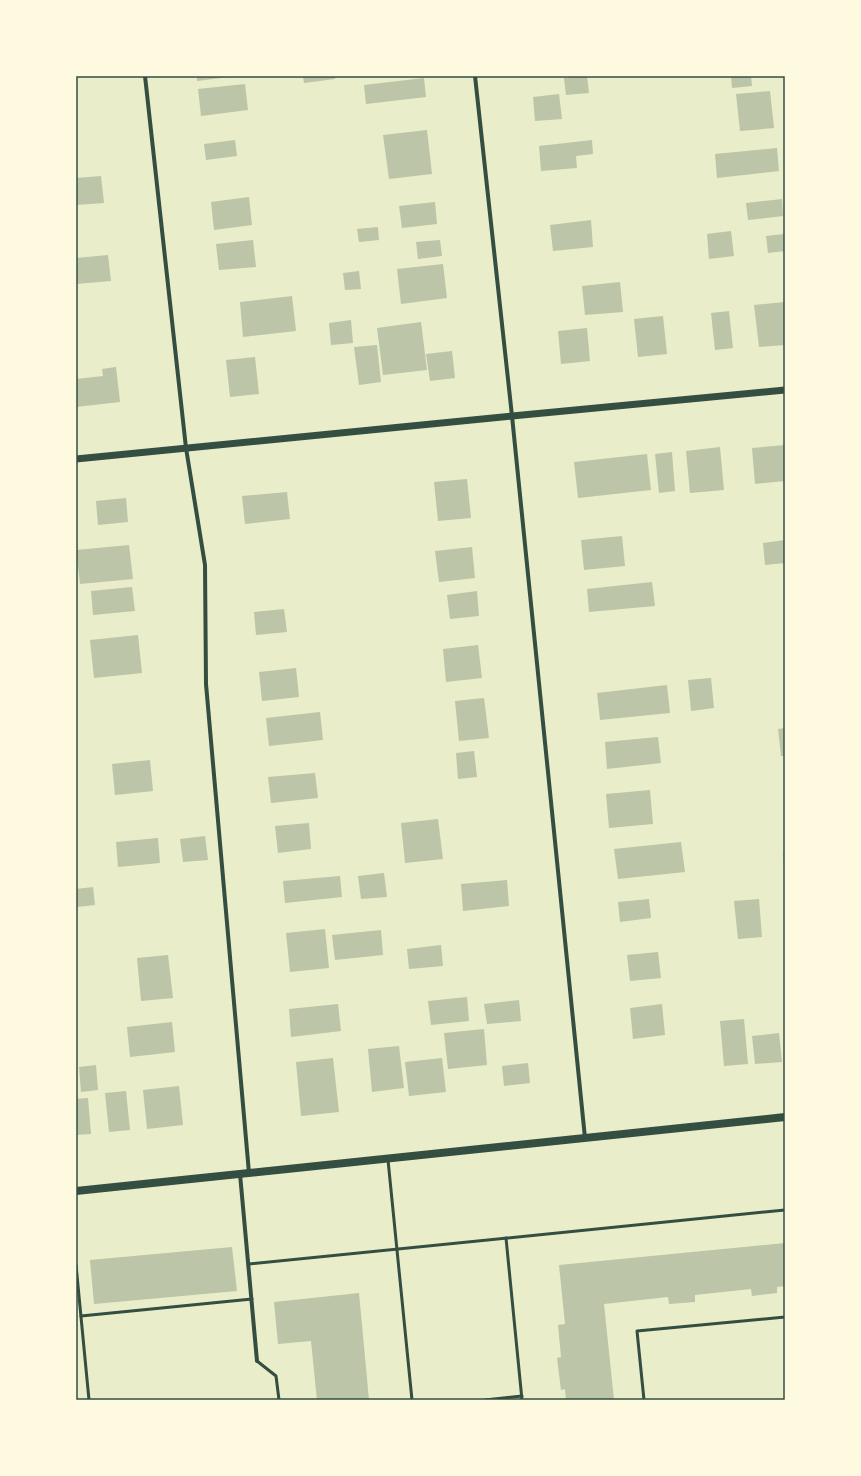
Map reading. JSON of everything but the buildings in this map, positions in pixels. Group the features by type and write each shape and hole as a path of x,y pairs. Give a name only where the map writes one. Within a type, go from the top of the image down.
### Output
{"main road":[{"path":"76,1191 785,1117"}],"street":[{"path":"145,76 186,448 205,564 206,684 245,1173 249,1264 257,1361"},
{"path":"475,76 512,416 585,1138"},
{"path":"76,460 785,390"}],"lane":[{"path":"388,1158 412,1400"},
{"path":"249,1264 785,1210"},
{"path":"485,1400 522,1398 506,1238"},
{"path":"76,1265 89,1400"},
{"path":"81,1316 252,1299"},
{"path":"644,1400 637,1331 785,1317"},
{"path":"257,1361 276,1376 279,1400"}]}
